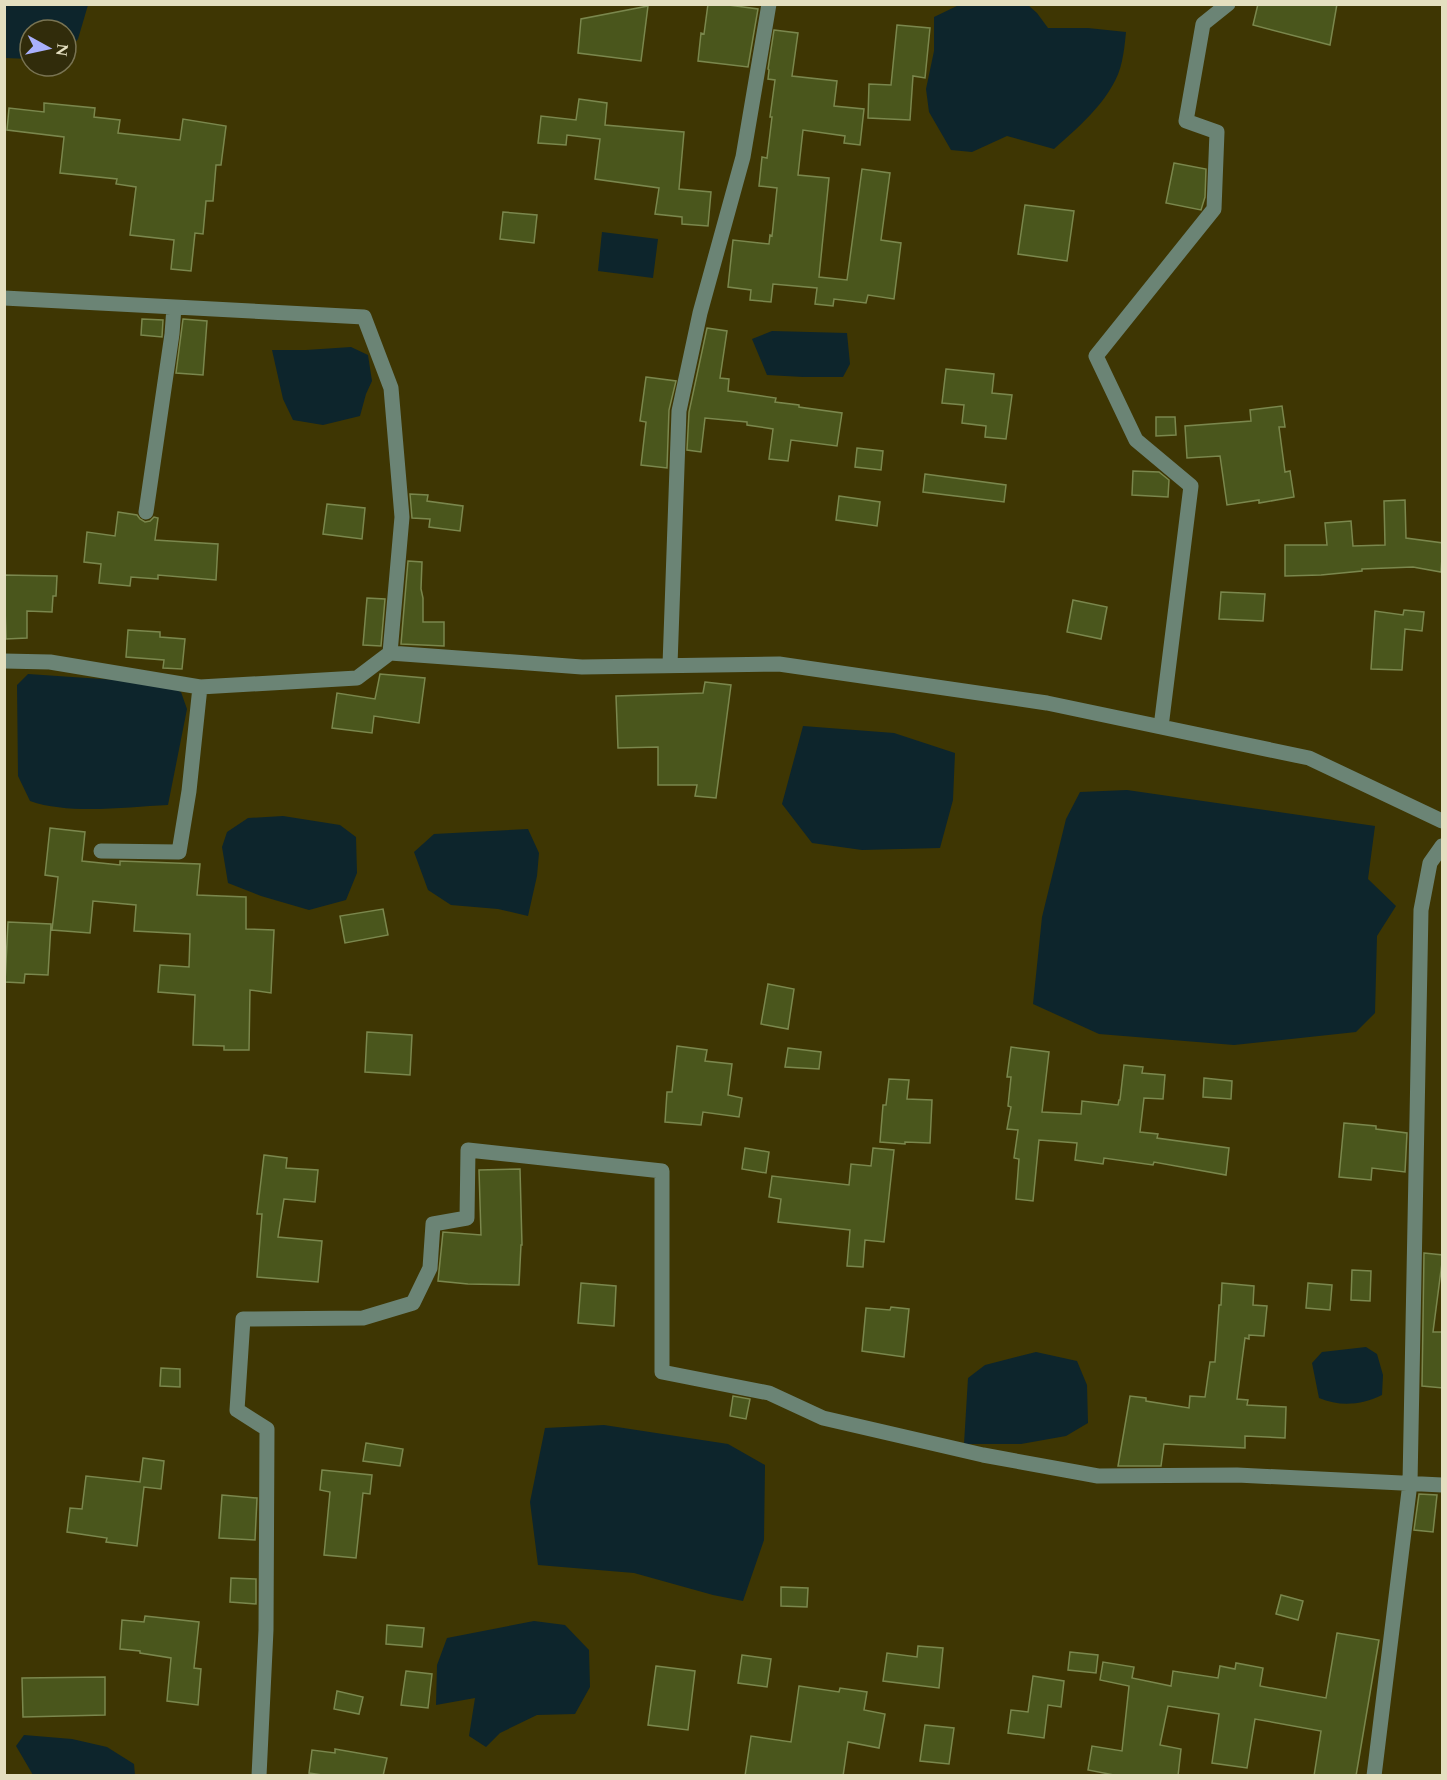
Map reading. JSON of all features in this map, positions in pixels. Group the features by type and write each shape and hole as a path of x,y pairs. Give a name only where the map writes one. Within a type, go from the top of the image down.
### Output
{"street":[{"path":"670,665 679,411 700,313 743,157 769,4"},
{"path":"1161,727 1191,486 1136,440 1096,356 1214,209 1217,132 1186,121 1203,24 1228,4"},
{"path":"4,298 364,317 391,388 402,517 390,653"},
{"path":"146,512 174,307"},
{"path":"4,661 50,662 200,687 357,678 390,653 582,667 779,664 1047,703 1309,758 1443,821"},
{"path":"101,852 179,852 189,791 200,687"},
{"path":"1374,1776 1410,1483 1421,910 1430,863 1443,846"},
{"path":"259,1776 266,1630 267,1429 237,1410 243,1319 363,1318 412,1303 430,1268 433,1224 467,1218 468,1150 662,1171 662,1372 769,1393 823,1418 983,1455 1098,1476 1237,1475 1443,1485"}],"water":[{"path":"5,4 88,4 78,39 78,18 18,18 18,59 5,58"},
{"path":"961,4 1028,5 1048,28 1088,28 1126,32 1122,61 1112,86 1095,110 1054,149 1007,136 972,152 951,150 929,112 926,89 934,51 934,17"},
{"path":"602,232 658,239 653,278 598,271"},
{"path":"772,331 847,333 850,364 843,377 767,375 752,339"},
{"path":"351,347 368,355 372,381 360,416 323,425 293,420 283,399 272,350"},
{"path":"28,674 161,683 181,692 187,709 168,805 80,809 30,801 18,776 17,685"},
{"path":"803,726 894,733 955,753 953,800 940,848 862,850 812,843 782,804"},
{"path":"1127,790 1375,826 1368,879 1396,906 1377,936 1375,1013 1356,1032 1234,1045 1099,1034 1033,1004 1042,917 1066,819 1080,792"},
{"path":"283,816 340,825 356,837 357,873 346,900 309,910 261,896 228,883 222,847 227,832 248,818"},
{"path":"528,829 539,853 537,876 528,916 498,909 451,905 428,890 414,852 434,834"},
{"path":"1366,1347 1377,1354 1383,1375 1382,1395 1351,1404 1335,1403 1319,1398 1312,1363 1322,1352"},
{"path":"1036,1352 1077,1361 1087,1385 1088,1423 1066,1436 1021,1444 964,1444 968,1378 985,1365"},
{"path":"604,1425 728,1444 765,1465 764,1540 743,1601 634,1573 538,1565 530,1502 545,1428"},
{"path":"534,1621 565,1625 589,1650 590,1687 575,1714 537,1715 500,1733 486,1747 469,1736 475,1698 436,1705 437,1665 447,1638"},
{"path":"24,1735 72,1739 107,1747 134,1764 135,1775 33,1775 16,1746"}],"building":[{"path":"708,4 758,9 748,67 698,61 701,33 704,34"},
{"path":"1258,4 1337,4 1330,45 1253,25"},
{"path":"648,6 641,61 578,53 581,19"},
{"path":"897,25 930,28 925,78 913,76 910,120 868,118 869,84 891,85"},
{"path":"774,30 798,33 792,76 837,81 834,106 864,109 860,145 844,143 845,136 803,130 798,175 829,178 819,277 847,280 862,169 890,173 881,240 901,243 894,299 868,295 866,303 834,299 833,306 815,304 817,288 773,284 771,302 750,300 751,290 728,287 733,240 769,244 770,235 772,236 777,188 759,186 762,157 767,158 772,117 770,117 775,80 768,79 768,69"},
{"path":"579,99 607,103 605,125 684,132 679,189 711,192 708,226 682,224 682,217 655,214 659,188 595,179 600,139 567,135 566,145 538,143 541,116 576,120"},
{"path":"44,103 95,108 94,117 120,120 118,133 180,140 183,119 226,126 221,165 216,165 213,201 206,201 203,234 195,233 191,271 171,269 174,240 130,235 136,187 116,184 117,179 60,173 64,137 7,130 9,108 44,112"},
{"path":"1174,163 1206,169 1205,197 1201,210 1166,203"},
{"path":"1025,205 1074,211 1067,261 1018,254"},
{"path":"503,212 537,215 534,243 500,239"},
{"path":"142,319 163,320 162,337 141,335"},
{"path":"183,319 207,321 203,375 176,373"},
{"path":"707,328 727,331 720,378 729,379 728,391 776,398 775,402 799,405 799,407 842,413 837,446 791,440 788,461 769,459 773,429 747,425 747,422 705,418 701,452 687,450 689,412"},
{"path":"946,369 994,374 992,393 1012,395 1006,439 985,437 986,426 962,423 964,405 942,403"},
{"path":"646,377 676,381 669,410 667,468 641,465 646,422 640,421"},
{"path":"1282,406 1285,427 1279,427 1285,472 1290,471 1294,497 1259,503 1259,500 1227,505 1220,456 1187,458 1185,426 1251,421 1250,410"},
{"path":"1156,417 1175,417 1176,435 1156,436"},
{"path":"857,448 883,451 881,470 855,467"},
{"path":"1133,471 1159,472 1169,480 1168,497 1132,495"},
{"path":"925,474 1006,485 1004,502 923,492"},
{"path":"410,494 428,495 427,501 463,506 460,531 429,527 430,519 412,518"},
{"path":"839,496 880,502 877,526 836,520"},
{"path":"1405,500 1406,538 1443,543 1441,572 1413,567 1285,576 1285,545 1327,545 1325,523 1351,521 1353,546 1385,545 1384,501"},
{"path":"327,504 365,508 362,539 323,534"},
{"path":"118,512 137,515 145,522 154,517 158,518 155,540 218,544 216,580 158,575 158,579 131,577 130,586 99,583 101,564 84,562 87,532 115,536"},
{"path":"408,561 422,562 423,622 444,622 444,646 401,644"},
{"path":"4,575 57,576 52,612 27,611 27,638 6,639"},
{"path":"1221,592 1265,594 1263,621 1219,619"},
{"path":"367,598 385,599 381,646 363,645"},
{"path":"1073,600 1107,607 1101,639 1067,632"},
{"path":"1404,610 1424,612 1422,631 1405,629 1402,670 1371,669 1375,611 1403,615"},
{"path":"128,630 160,632 160,637 185,639 182,669 163,668 164,660 126,657"},
{"path":"380,674 425,678 419,723 374,716 372,733 332,728 337,693 375,699"},
{"path":"705,682 731,685 716,798 695,796 697,785 658,785 658,747 618,748 616,696 703,693"},
{"path":"50,828 85,832 82,861 120,865 120,861 200,864 197,895 246,897 246,929 274,930 271,993 250,990 249,1050 224,1050 224,1046 193,1045 195,995 158,992 160,965 189,967 190,934 134,931 136,905 93,901 90,933 52,930 58,877 45,875"},
{"path":"383,909 388,935 345,943 340,916"},
{"path":"8,922 51,924 48,975 25,974 24,983 5,982"},
{"path":"768,984 794,989 788,1029 761,1024"},
{"path":"367,1032 412,1035 410,1075 365,1072"},
{"path":"677,1046 707,1050 705,1061 732,1064 728,1095 742,1098 739,1117 703,1112 701,1125 665,1122 667,1092 672,1092"},
{"path":"1011,1047 1049,1052 1042,1112 1081,1114 1082,1101 1118,1105 1124,1065 1143,1067 1142,1073 1165,1075 1163,1099 1144,1098 1140,1132 1158,1134 1157,1138 1229,1148 1226,1175 1154,1162 1153,1165 1104,1158 1103,1164 1075,1160 1077,1143 1039,1140 1033,1201 1016,1199 1019,1159 1014,1158 1018,1130 1007,1129 1011,1107 1008,1106 1011,1077 1007,1077"},
{"path":"788,1048 821,1052 819,1069 785,1067"},
{"path":"1204,1078 1232,1081 1231,1099 1203,1097"},
{"path":"889,1079 909,1080 907,1099 932,1100 930,1143 880,1142 883,1105 886,1105"},
{"path":"1344,1123 1376,1126 1376,1129 1407,1133 1405,1172 1372,1168 1371,1180 1339,1177"},
{"path":"745,1148 769,1152 766,1173 742,1169"},
{"path":"873,1148 894,1150 884,1242 865,1240 863,1267 847,1266 850,1230 778,1222 781,1199 769,1197 772,1176 849,1185 851,1164 871,1166"},
{"path":"264,1155 287,1158 286,1168 318,1170 315,1202 284,1199 278,1237 322,1241 318,1282 257,1277 262,1214 257,1214"},
{"path":"520,1169 522,1245 519,1285 438,1281 443,1232 481,1235 479,1170"},
{"path":"1424,1253 1443,1255 1433,1332 1443,1332 1443,1388 1422,1386"},
{"path":"1352,1270 1371,1271 1370,1301 1351,1300"},
{"path":"581,1283 616,1286 614,1326 578,1323"},
{"path":"1222,1283 1254,1286 1253,1305 1267,1306 1264,1336 1249,1335 1249,1339 1245,1338 1237,1399 1248,1400 1247,1405 1286,1407 1285,1438 1245,1436 1245,1448 1164,1444 1161,1466 1118,1466 1130,1396 1189,1408 1190,1396 1205,1397 1210,1362 1215,1362"},
{"path":"1308,1283 1332,1285 1330,1310 1306,1308"},
{"path":"891,1307 909,1309 904,1357 862,1351 866,1308 890,1310"},
{"path":"161,1368 180,1369 180,1387 160,1386"},
{"path":"733,1396 750,1399 746,1419 730,1416"},
{"path":"366,1443 403,1449 400,1466 363,1461"},
{"path":"143,1458 164,1461 161,1489 144,1487 137,1546 106,1542 107,1538 67,1532 70,1508 82,1509 86,1476 140,1482"},
{"path":"322,1470 372,1475 370,1494 363,1493 356,1558 324,1555 330,1492 320,1490"},
{"path":"1419,1494 1437,1495 1433,1532 1414,1530"},
{"path":"222,1495 257,1498 255,1540 219,1538"},
{"path":"231,1578 256,1579 256,1604 230,1602"},
{"path":"781,1587 808,1588 807,1607 781,1606"},
{"path":"1281,1595 1303,1601 1298,1620 1276,1614"},
{"path":"145,1616 199,1622 194,1668 201,1669 198,1705 167,1701 171,1658 120,1649 122,1620 144,1622"},
{"path":"387,1625 424,1628 422,1647 386,1644"},
{"path":"1337,1633 1379,1640 1356,1776 1314,1776 1321,1731 1255,1719 1247,1768 1212,1763 1219,1714 1168,1706 1160,1745 1181,1749 1178,1776 1119,1776 1088,1770 1092,1746 1122,1751 1129,1686 1100,1680 1103,1662 1134,1667 1132,1678 1171,1686 1173,1671 1218,1678 1220,1666 1235,1669 1236,1663 1263,1668 1260,1686 1326,1698"},
{"path":"918,1646 943,1648 939,1688 883,1681 887,1653 917,1657"},
{"path":"1070,1652 1098,1655 1096,1673 1068,1670"},
{"path":"742,1655 771,1659 767,1687 738,1683"},
{"path":"656,1666 695,1671 688,1730 648,1725"},
{"path":"406,1671 432,1674 428,1708 401,1705"},
{"path":"1033,1676 1064,1681 1061,1707 1048,1705 1044,1738 1008,1733 1011,1710 1028,1712"},
{"path":"105,1677 105,1715 23,1717 22,1678"},
{"path":"799,1686 839,1692 840,1688 867,1692 864,1710 885,1714 879,1748 848,1742 843,1776 745,1776 751,1736 791,1742"},
{"path":"337,1691 363,1697 359,1714 334,1709"},
{"path":"925,1725 954,1728 949,1764 920,1761"},
{"path":"335,1749 387,1758 383,1776 329,1776 309,1773 312,1750 335,1753"}]}
